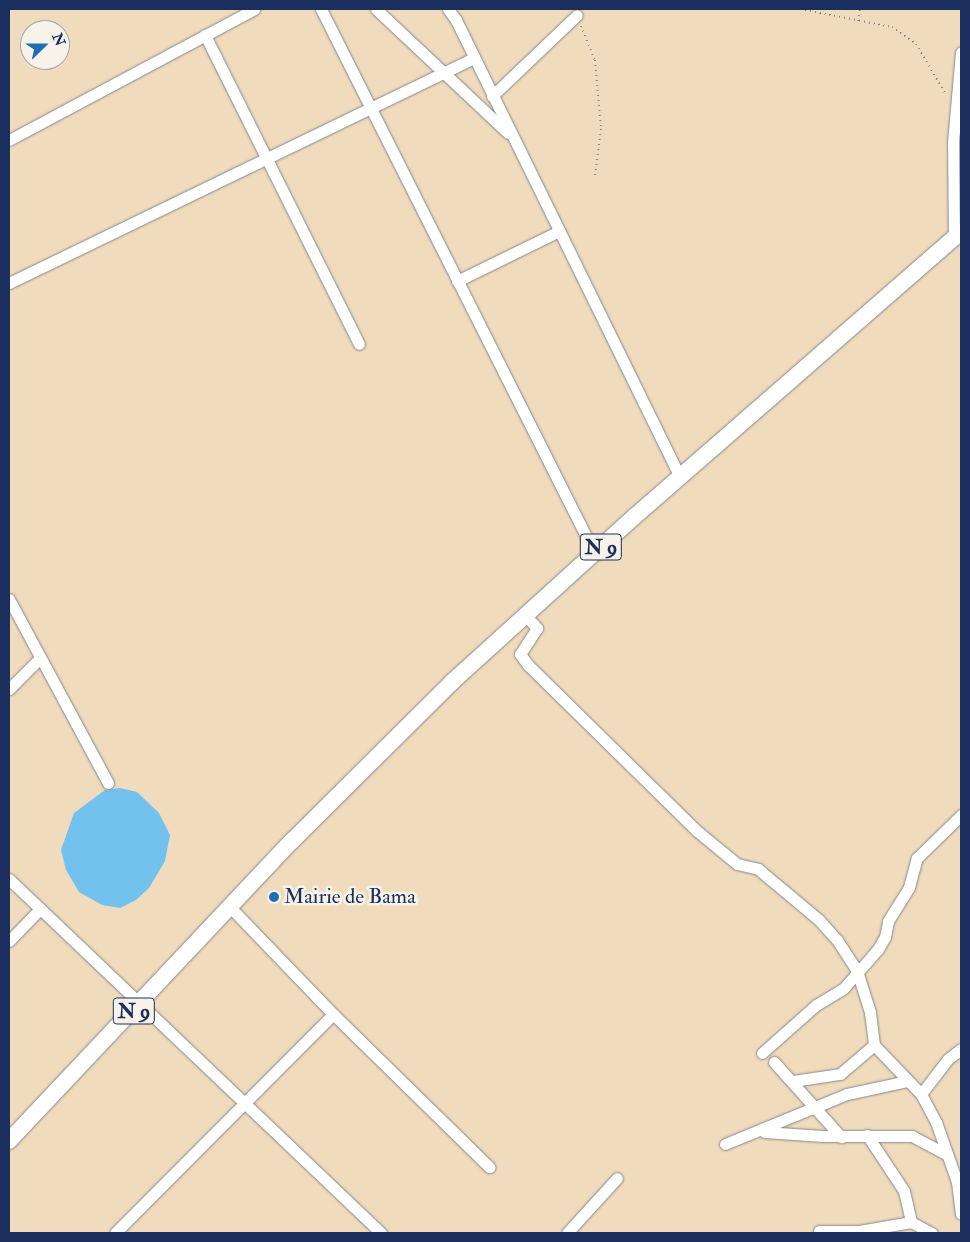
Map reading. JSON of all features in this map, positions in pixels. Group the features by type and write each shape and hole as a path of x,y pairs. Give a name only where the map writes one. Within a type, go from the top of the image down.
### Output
{"main road":[{"name":"N 9","path":"9,1141 140,1006 230,907 342,790 525,615 594,552 958,235"}],"street":[{"path":"9,140 254,9"},
{"path":"321,9 369,108 594,552"},
{"path":"376,9 512,138"},
{"path":"448,9 474,58 680,477"},
{"path":"492,96 577,15"},
{"path":"205,35 264,159 359,344"},
{"path":"958,235 952,196 961,52"},
{"path":"9,283 474,58"},
{"path":"457,281 559,231"},
{"path":"9,599 108,783"},
{"path":"525,615 537,628 520,654 528,664 697,831 737,864 758,868 819,920 837,940 857,972 870,1012 874,1046 906,1081 921,1094 936,1122 957,1182 961,1214"},
{"path":"9,689 40,658"},
{"path":"762,1053 816,1005 843,989 885,936 888,921 909,887 918,858 961,815"},
{"path":"9,878 140,1006 382,1233"},
{"path":"230,907 333,1014 489,1167"},
{"path":"9,940 40,909"},
{"path":"116,1233 333,1014"},
{"path":"793,1081 840,1074 874,1046"},
{"path":"921,1094 948,1059 961,1049"},
{"path":"774,1062 793,1081 841,1137"},
{"path":"725,1144 760,1132 865,1088 906,1081"},
{"path":"760,1132 841,1137 867,1135 912,1136 946,1154"},
{"path":"867,1135 904,1191 910,1222"},
{"path":"567,1233 617,1178"},
{"path":"819,1231 859,1231 910,1222 932,1233"}],"path":[{"path":"800,9 892,26 916,44 941,81 956,118"},
{"path":"858,21 860,9"},
{"path":"577,15 595,60 601,129 595,176"}],"water":[{"path":"120,788 137,792 159,813 170,835 165,861 149,888 136,900 120,908 102,905 79,892 66,870 61,850 74,813 105,790"}],"place":[{"name":"Mairie de Bama","path":"274,897"}]}
